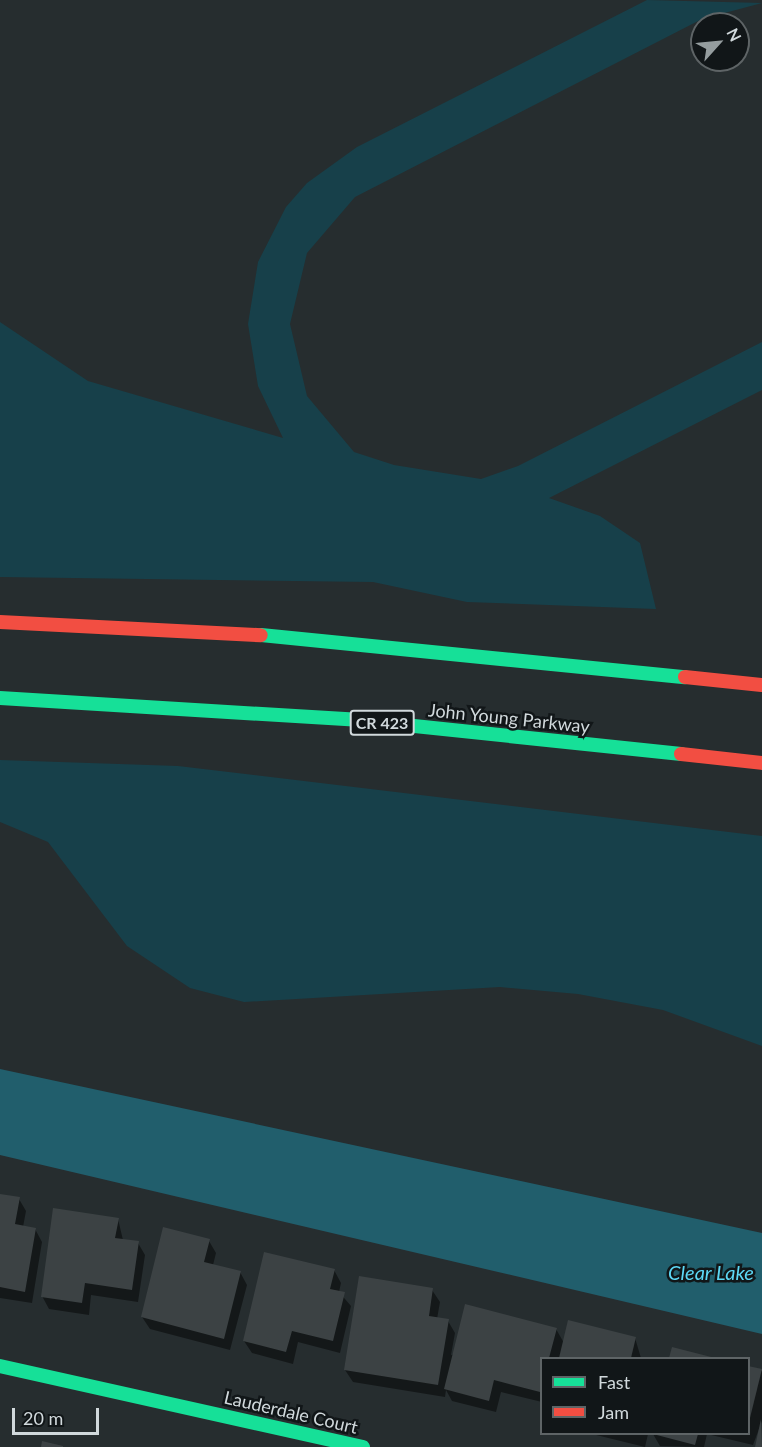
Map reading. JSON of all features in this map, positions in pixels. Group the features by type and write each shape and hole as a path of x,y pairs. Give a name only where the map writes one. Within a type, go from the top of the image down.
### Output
{"main road":[{"path":"0,622 213,630 762,685"},
{"name":"John Young Parkway","path":"0,698 345,719 762,763"},
{"name":"Lauderdale Court","path":"0,1366 363,1447"}],"shaded area":[{"path":"647,0 762,3 728,12 690,12 690,25 355,197 307,253 290,324 307,396 354,452 394,465 481,479 518,466 762,342 762,390 549,498 600,516 640,543 656,609 467,602 373,582 0,577 0,322 88,381 283,438 258,386 248,324 258,262 286,207 307,183 357,147"},
{"path":"0,760 178,766 762,836 762,1046 663,1010 578,994 500,987 244,1002 190,988 127,946 48,842 0,822"}],"water":[{"name":"Clear Lake","path":"0,1069 762,1233 762,1334 0,1155"}],"building":[{"path":"0,1194 20,1197 15,1224 36,1228 25,1292 0,1287"},
{"path":"53,1208 119,1218 115,1238 139,1241 132,1290 85,1283 82,1303 41,1297"},
{"path":"163,1227 210,1239 204,1262 241,1271 224,1339 141,1317"},
{"path":"264,1252 335,1269 330,1289 345,1292 333,1341 292,1331 286,1352 243,1341"},
{"path":"359,1276 433,1288 429,1316 449,1319 438,1385 344,1370"},
{"path":"465,1304 557,1328 549,1357 540,1357 540,1392 494,1380 489,1401 444,1389"},
{"path":"568,1320 636,1337 631,1357 559,1357"},
{"path":"672,1347 711,1357 669,1357"},
{"path":"750,1366 762,1369 750,1418"},
{"path":"761,1419 762,1447 755,1447"},
{"path":"657,1435 698,1435 695,1445"},
{"path":"42,1441 63,1446 63,1447 41,1447"}],"traffic: fast":[{"path":"261,635 685,677"},
{"path":"0,698 357,720 681,754"},
{"path":"0,1366 363,1447"}],"traffic: jam":[{"path":"0,622 261,635"},
{"path":"685,677 762,685"},
{"path":"681,754 762,763"}]}
